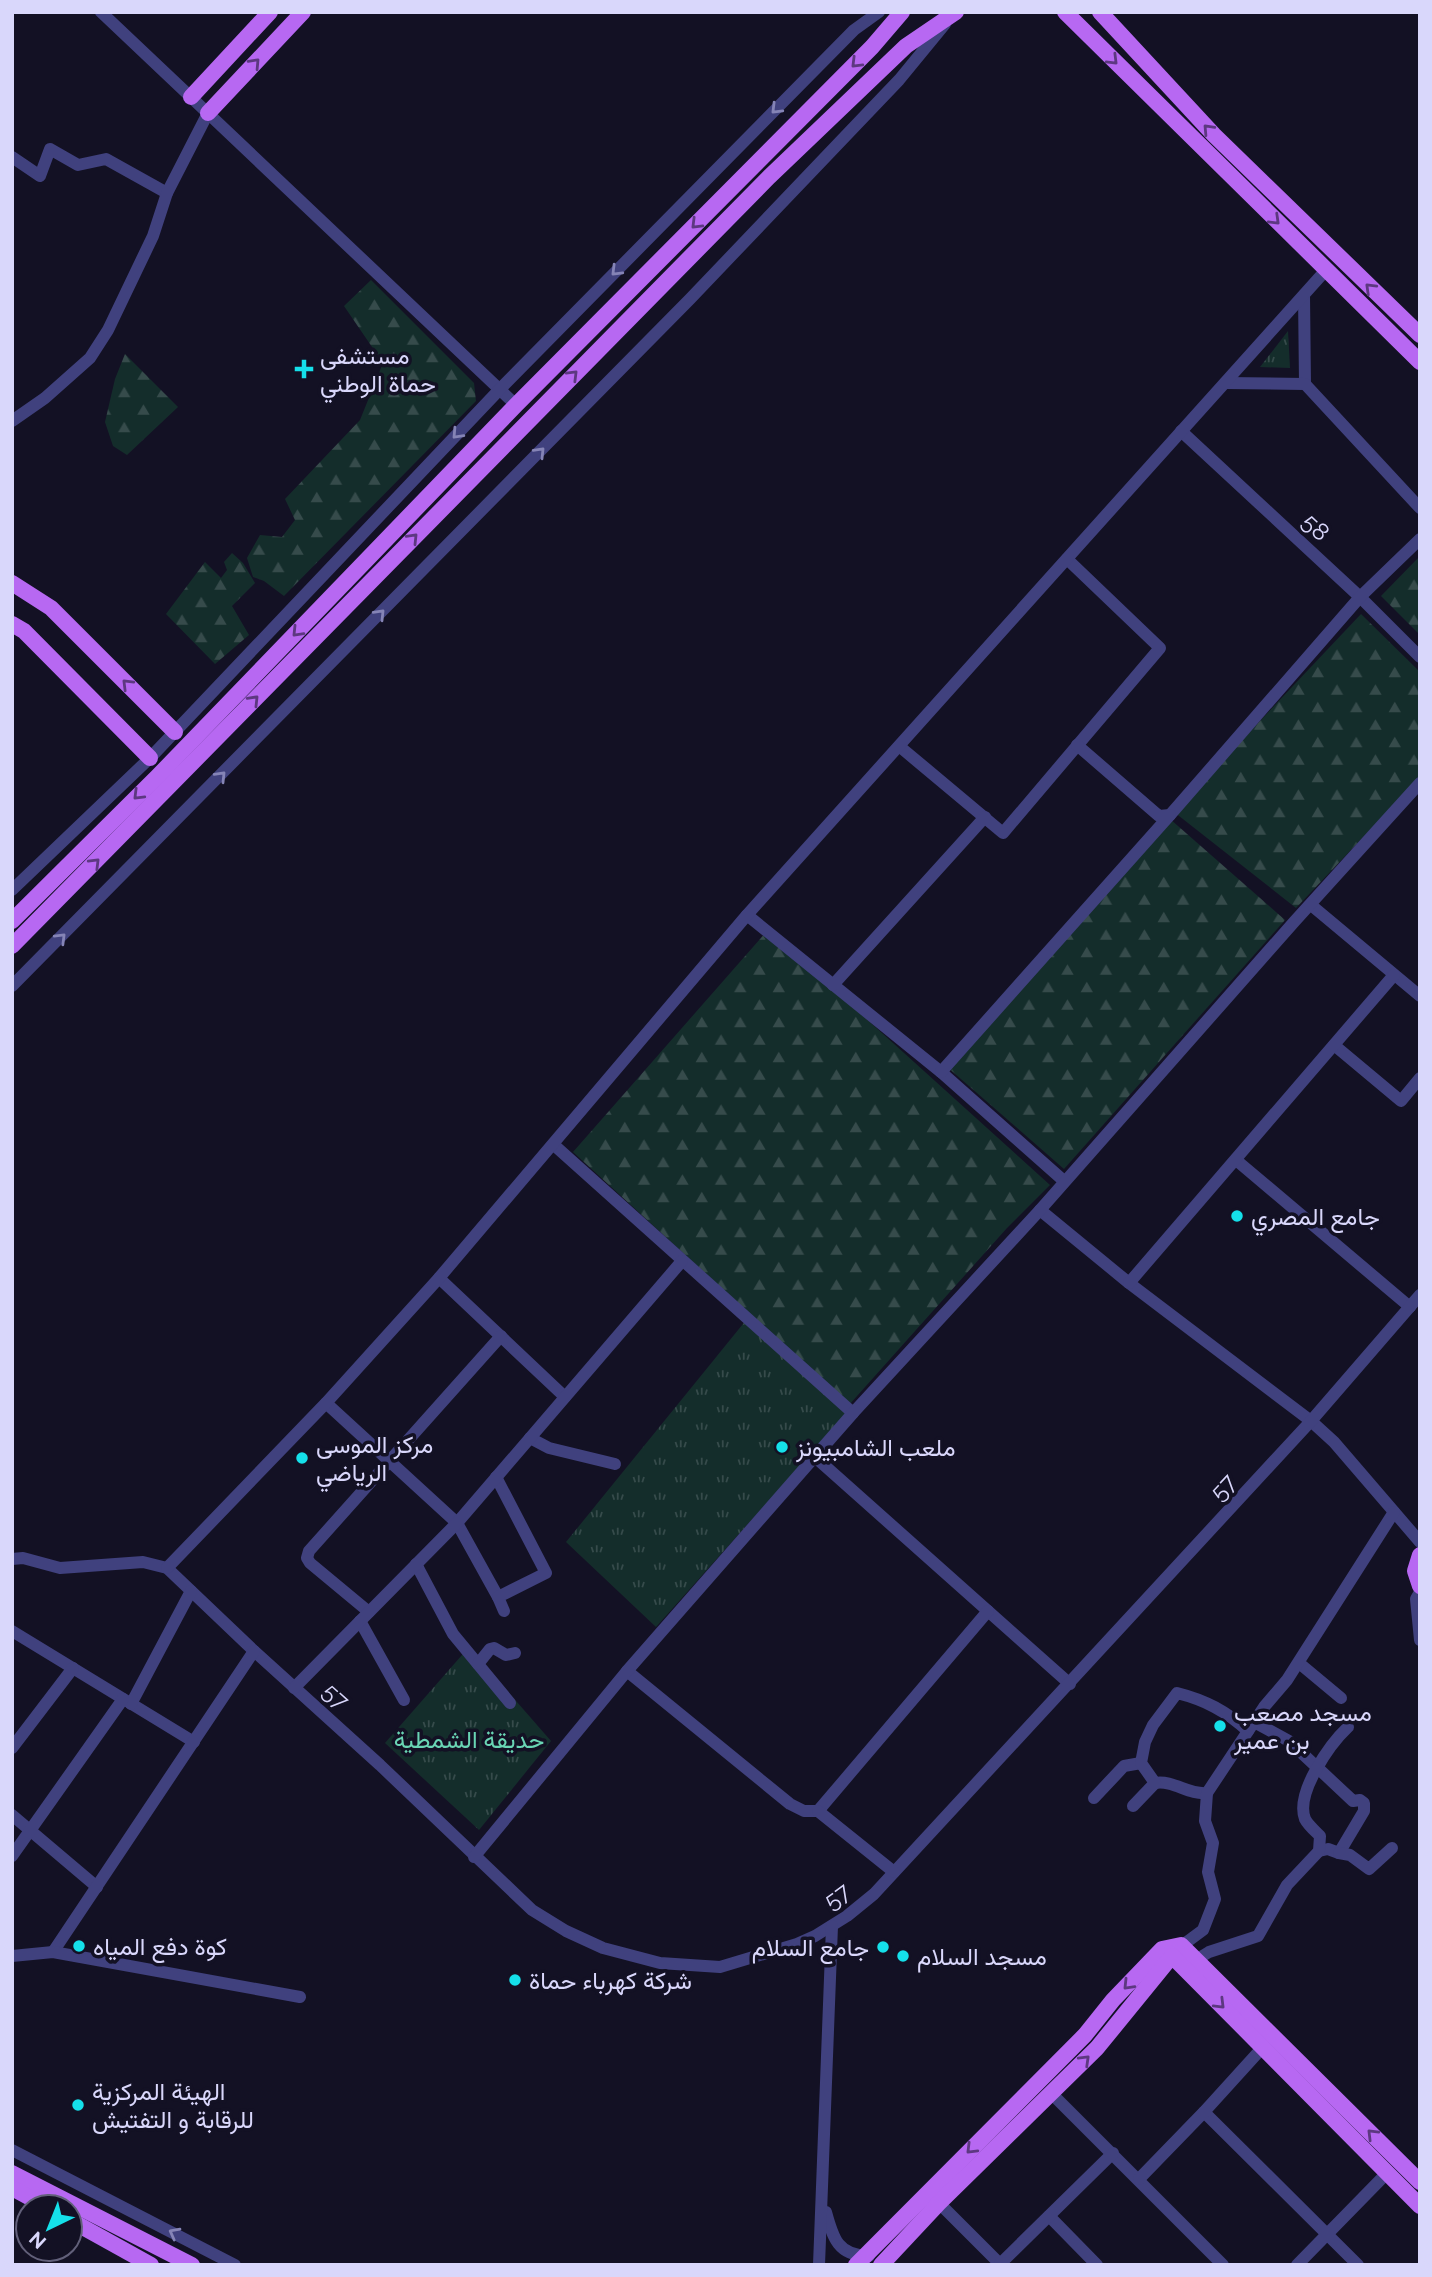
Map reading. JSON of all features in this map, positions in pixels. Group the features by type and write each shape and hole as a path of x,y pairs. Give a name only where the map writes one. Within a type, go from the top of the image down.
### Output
{"main road":[{"path":"191,97 270,12"},
{"path":"208,113 303,12"},
{"path":"12,921 157,777 516,405 872,47 902,12"},
{"path":"1065,12 1420,362"},
{"path":"1100,12 1214,135 1414,330 1396,338"},
{"path":"12,946 769,177 906,46 954,14"},
{"path":"12,583 51,608 175,732"},
{"path":"12,624 24,632 150,758"},
{"path":"1420,1555 1416,1572 1420,1586"},
{"path":"869,2263 1085,2035 1113,2000 1162,1949 1176,1950 1196,1960 1420,2182"},
{"path":"1176,1950 1263,2047 1420,2206"},
{"path":"869,2263 939,2203 1111,2032 1176,1950"},
{"path":"12,2173 192,2265"},
{"path":"84,2228 151,2265"}],"street":[{"path":"101,12 516,405"},
{"path":"12,890 150,758 500,389 854,30 879,12"},
{"path":"12,986 690,299 899,80 954,14"},
{"path":"12,421 45,398 90,358 108,330 153,236 167,193 208,113"},
{"path":"12,157 40,176 50,149 78,165 106,159 167,193"},
{"path":"12,1548 18,1559 60,1568 143,1562 167,1568 326,1403 439,1278 747,915 1325,270"},
{"path":"1304,295 1305,384 1420,508"},
{"path":"1225,383 1305,384"},
{"name":"58","path":"1181,431 1360,597 1420,657"},
{"path":"941,1072 1360,597 1420,539"},
{"path":"899,746 1003,832 1160,648 1066,559"},
{"path":"1077,746 1159,816 1170,815"},
{"path":"474,1857 627,1671 853,1413 1040,1210 1420,783"},
{"path":"833,985 985,817"},
{"path":"1311,905 1420,996"},
{"path":"747,915 941,1072 1064,1181"},
{"path":"1129,1283 1394,975"},
{"path":"1334,1045 1401,1101 1420,1078"},
{"path":"554,1145 853,1413"},
{"path":"1236,1160 1410,1307"},
{"path":"1040,1210 1129,1283 1334,1442 1420,1542"},
{"path":"294,1688 457,1523 682,1261"},
{"path":"439,1278 565,1396"},
{"name":"57","path":"167,1568 532,1910 603,1948 660,1963 720,1966 797,1944 832,1926 861,1906 1311,1422 1420,1295"},
{"path":"404,1700 365,1616 307,1558 309,1550 501,1336"},
{"path":"326,1403 457,1523 504,1611"},
{"path":"530,1438 549,1448 615,1464"},
{"path":"815,1457 1070,1684"},
{"path":"496,1477 546,1573 498,1597"},
{"path":"1176,1950 1203,1930 1215,1899 1208,1872 1213,1843 1205,1821 1207,1793 1251,1726 1299,1663 1394,1512"},
{"path":"416,1564 453,1634 510,1703"},
{"path":"12,1856 127,1701 191,1591"},
{"path":"1420,1592 1416,1599 1420,1640"},
{"path":"818,1811 988,1611"},
{"path":"14,1635 194,1742"},
{"path":"478,1664 489,1649 494,1648 506,1655 514,1653"},
{"path":"53,1952 254,1651"},
{"path":"1299,1663 1341,1698"},
{"path":"12,1748 73,1668"},
{"path":"627,1671 790,1804 804,1811 818,1811 894,1872"},
{"path":"1155,1783 1141,1763 1145,1742 1153,1725 1180,1687 1251,1726 1289,1741 1353,1801 1360,1800 1364,1803 1364,1811 1339,1853"},
{"path":"1320,1851 1320,1836 1306,1819 1304,1803 1318,1766 1348,1727"},
{"path":"1094,1798 1124,1766 1141,1763"},
{"path":"1133,1806 1155,1783 1164,1781 1197,1794 1207,1793"},
{"path":"12,1815 97,1888"},
{"path":"1196,1960 1209,1952 1258,1936 1287,1885 1320,1851 1328,1849 1350,1855 1369,1870 1392,1848"},
{"path":"819,2265 832,1926"},
{"path":"12,1956 53,1952 300,1997"},
{"path":"1139,2179 1263,2047"},
{"path":"1051,2093 1223,2265"},
{"path":"1204,2112 1358,2265"},
{"path":"12,2150 235,2265"},
{"path":"939,2203 1001,2264 1113,2153"},
{"path":"1297,2265 1387,2173"},
{"path":"823,2198 831,2232 838,2244 869,2263"},
{"path":"1049,2216 1097,2265"}],"green space":[{"path":"371,280 474,383 476,401 284,596 264,581 253,577 247,558 260,535 282,537 295,520 285,499 360,420 383,363 344,306"},
{"path":"1288,331 1290,368 1260,367"},
{"path":"125,354 178,407 127,455 113,446 105,422 115,379"},
{"path":"232,553 243,563 255,583 232,606 249,635 215,664 166,614 205,562 221,578 227,570 224,562"},
{"path":"1420,556 1420,635 1381,596"},
{"path":"1361,614 1420,672 1420,777 1296,908 1174,812"},
{"path":"1170,819 1285,920 1064,1169 946,1066"},
{"path":"768,930 1050,1185 1007,1228 849,1405 573,1152"},
{"path":"747,1319 846,1414 656,1627 566,1542"},
{"name":"حديقة الشمطية","path":"469,1647 551,1741 479,1830 385,1743"}],"place":[{"name":"مستشفى حماة الوطني","path":"304,369"},
{"name":"جامع المصري","path":"1237,1216"},
{"name":"ملعب الشامبيونز","path":"782,1447"},
{"name":"مركز الموسى الرياضي","path":"302,1458"},
{"name":"مسجد مصعب بن عمير","path":"1220,1726"},
{"name":"كوة دفع المياه","path":"79,1946"},
{"name":"جامع السلام","path":"883,1947"},
{"name":"مسجد السلام","path":"903,1956"},
{"name":"شركة كهرباء حماة","path":"515,1980"},
{"name":"الهيئة المركزية للرقابة و التفتيش","path":"78,2105"}]}
